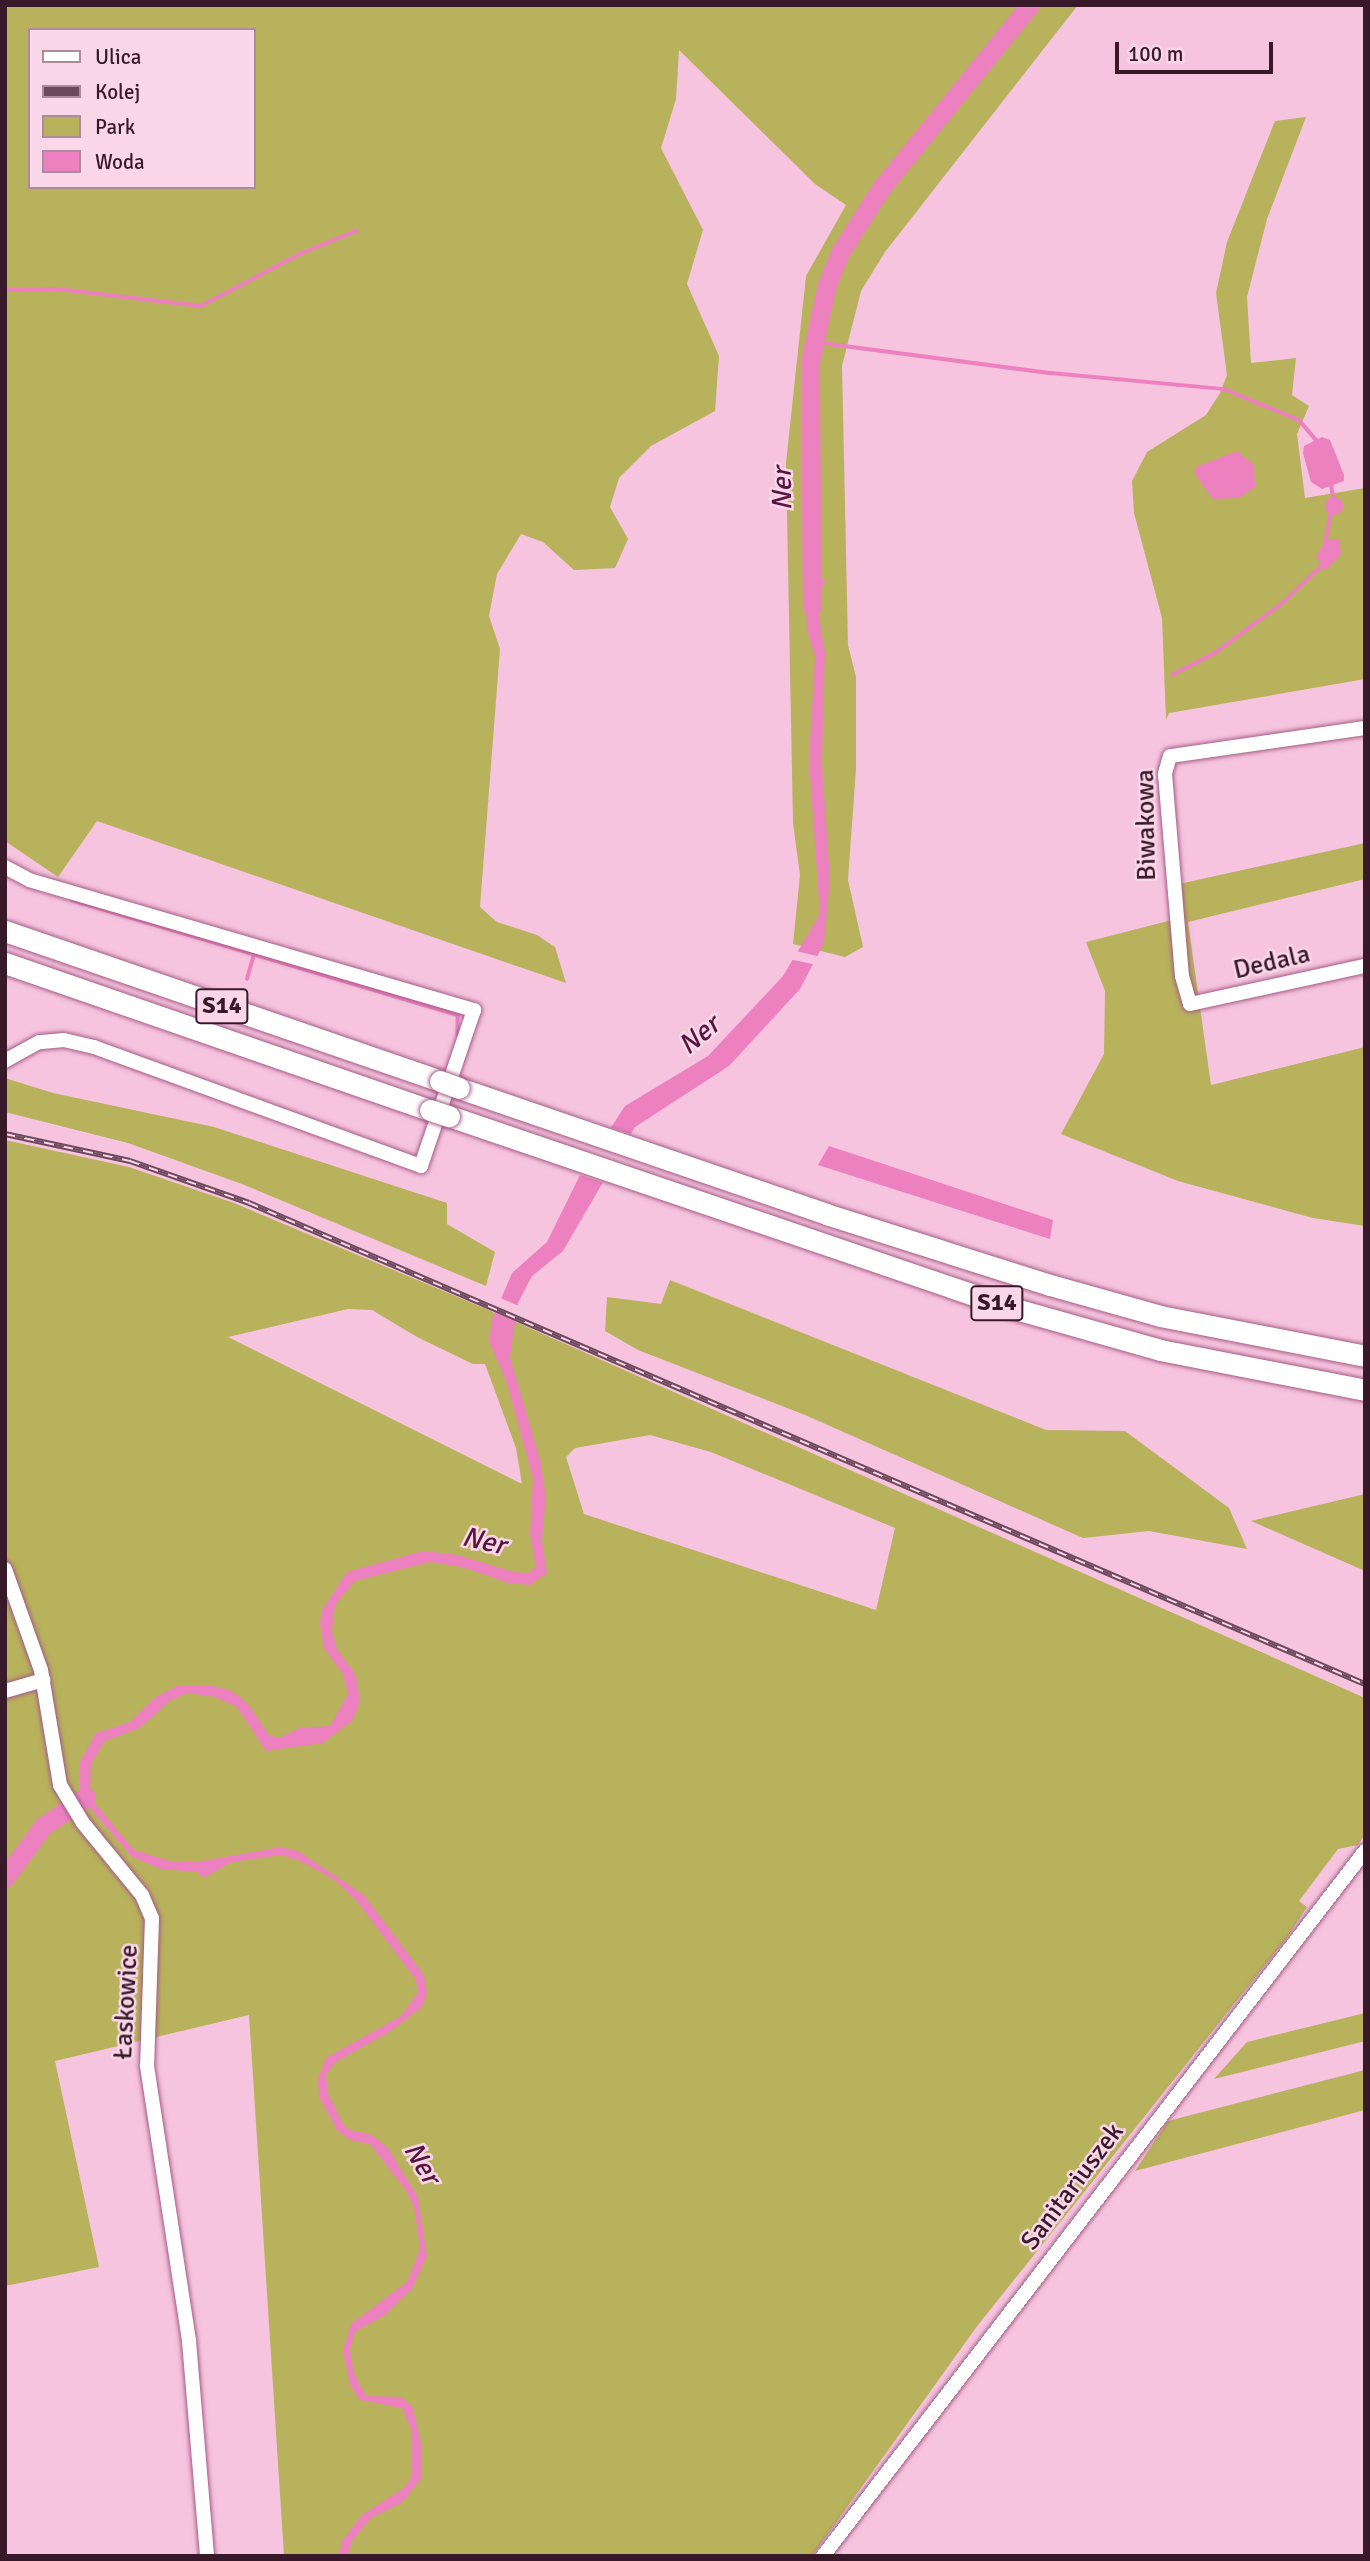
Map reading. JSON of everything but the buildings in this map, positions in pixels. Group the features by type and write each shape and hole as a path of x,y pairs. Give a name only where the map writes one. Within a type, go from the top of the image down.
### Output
{"highway":[{"name":"S14","path":"5,931 651,1154 1062,1289 1160,1316 1365,1356"},
{"name":"S14","path":"5,963 1012,1308 1160,1350 1365,1390"}],"street":[{"name":"Biwakowa","path":"1190,1004 1182,976 1168,846 1165,774 1170,756 1365,728"},
{"path":"5,867 29,880 474,1010 421,1166 94,1047 64,1040 24,1047 5,1061"},
{"name":"Dedala","path":"1190,1004 1365,966"},
{"name":"Łaskowice","path":"5,1569 43,1680 52,1757 63,1791 79,1818 142,1895 154,1925 147,2066 189,2341 207,2556"},
{"path":"5,1691 43,1680"},
{"name":"Sanitariuszek","path":"823,2556 1365,1851"}],"green space":[{"path":"5,5 1078,5 885,252 861,291 842,366 848,645 856,677 856,769 848,880 863,947 845,957 793,944 800,875 793,823 786,463 806,276 846,205 815,184 679,50 676,99 661,148 703,230 687,284 719,356 715,411 651,446 619,478 610,507 628,539 615,568 574,570 543,542 521,534 497,574 489,616 500,649 480,907 497,922 537,935 555,947 566,983 97,821 58,877 5,841"},
{"path":"1306,117 1267,219 1247,297 1251,363 1296,358 1292,395 1309,406 1297,434 1305,498 1365,488 1365,679 1169,713 1166,720 1162,618 1134,513 1132,481 1147,452 1206,415 1220,393 1227,375 1216,293 1227,242 1275,121"},
{"path":"1365,843 1365,879 1188,922 1211,1085 1365,1047 1365,1226 1313,1218 1178,1181 1061,1134 1104,1054 1105,991 1086,942 1176,919 1179,884"},
{"path":"5,1078 53,1093 214,1127 447,1203 447,1224 495,1252 486,1286 242,1184 128,1143 5,1112"},
{"path":"5,1140 129,1167 234,1203 491,1311 1365,1698 1365,1834 1358,1845 1338,1849 1299,1901 1307,1907 1286,1939 978,2325 812,2556 284,2556 249,2015 55,2061 99,2267 5,2286","holes":["348,1309 372,1310 417,1337 473,1364 485,1364 516,1448 522,1484 228,1337","650,1435 711,1452 895,1528 876,1610 584,1514 566,1457 575,1448"]},
{"path":"670,1280 1046,1430 1125,1431 1229,1508 1247,1549 1149,1531 1083,1538 805,1415 638,1350 605,1331 607,1297 661,1304"},
{"path":"1365,1494 1365,1571 1251,1521"},
{"path":"1365,2013 1365,2041 1214,2079 1247,2042"},
{"path":"1365,2070 1365,2110 1135,2171 1168,2121"}],"water":[{"path":"1322,437 1330,440 1344,481 1322,489 1311,482 1303,453 1304,446"},
{"path":"1237,451 1254,465 1255,487 1239,498 1213,499 1195,474 1196,467"},
{"path":"1330,497 1338,497 1343,506 1341,513 1330,515 1325,510 1325,502"},
{"path":"1327,539 1339,539 1341,554 1325,571 1316,556"},
{"path":"826,580 816,599 825,652 822,762 830,880 824,943 800,989 729,1066 635,1127 563,1251 532,1276 518,1303 510,1357 541,1463 546,1498 542,1540 547,1573 530,1585 508,1583 462,1567 430,1562 355,1581 335,1605 332,1631 337,1649 356,1675 360,1701 353,1720 323,1743 266,1751 237,1707 215,1697 187,1693 170,1701 140,1728 105,1741 91,1764 90,1797 134,1850 170,1861 197,1862 281,1847 298,1851 364,1895 424,1975 427,1992 423,2006 391,2031 336,2062 326,2074 328,2093 343,2124 350,2130 372,2135 388,2148 418,2197 427,2256 412,2289 385,2315 355,2332 350,2350 354,2373 366,2396 402,2397 413,2408 422,2448 421,2479 403,2502 371,2518 353,2540 347,2556 339,2556 342,2541 362,2515 404,2488 412,2476 411,2429 402,2408 360,2400 350,2385 343,2351 351,2324 407,2282 420,2250 415,2210 407,2192 370,2144 350,2140 337,2130 319,2097 318,2079 326,2058 401,2016 418,1993 416,1980 356,1900 333,1879 298,1860 281,1855 232,1862 203,1878 197,1872 161,1869 132,1857 90,1808 81,1804 75,1808 71,1801 80,1793 80,1762 96,1733 130,1722 156,1697 177,1686 209,1685 232,1691 248,1704 269,1735 279,1738 300,1728 330,1726 348,1694 343,1674 324,1648 320,1623 322,1610 347,1572 423,1551 458,1555 513,1572 528,1573 536,1567 530,1534 533,1479 507,1383 489,1341 492,1320 512,1273 547,1242 579,1177 625,1106 708,1056 783,976 820,914 809,760 815,657 807,629 805,581"},
{"path":"829,1146 1053,1220 1050,1239 818,1165"}],"pier":[{"path":"796,951 821,957 817,965 789,959"},
{"path":"607,1126 634,1135 604,1183 577,1174"},
{"path":"496,1296 521,1307 517,1322 491,1311"}],"waterway":[{"name":"Ner","path":"812,606 810,362 827,285 841,251 882,187 1030,5"},
{"path":"5,290 57,289 201,306 300,254 356,231"},
{"path":"814,342 1051,373 1224,389 1299,420 1318,442"},
{"path":"1331,483 1334,499"},
{"path":"1325,543 1331,513"},
{"path":"1172,675 1215,653 1284,602 1322,565"},
{"path":"72,900 458,1015 458,1035"},
{"path":"247,979 254,954"},
{"path":"5,1878 43,1826 86,1797"}],"railway":[{"path":"5,1134 130,1161 249,1203 1365,1684"}]}
